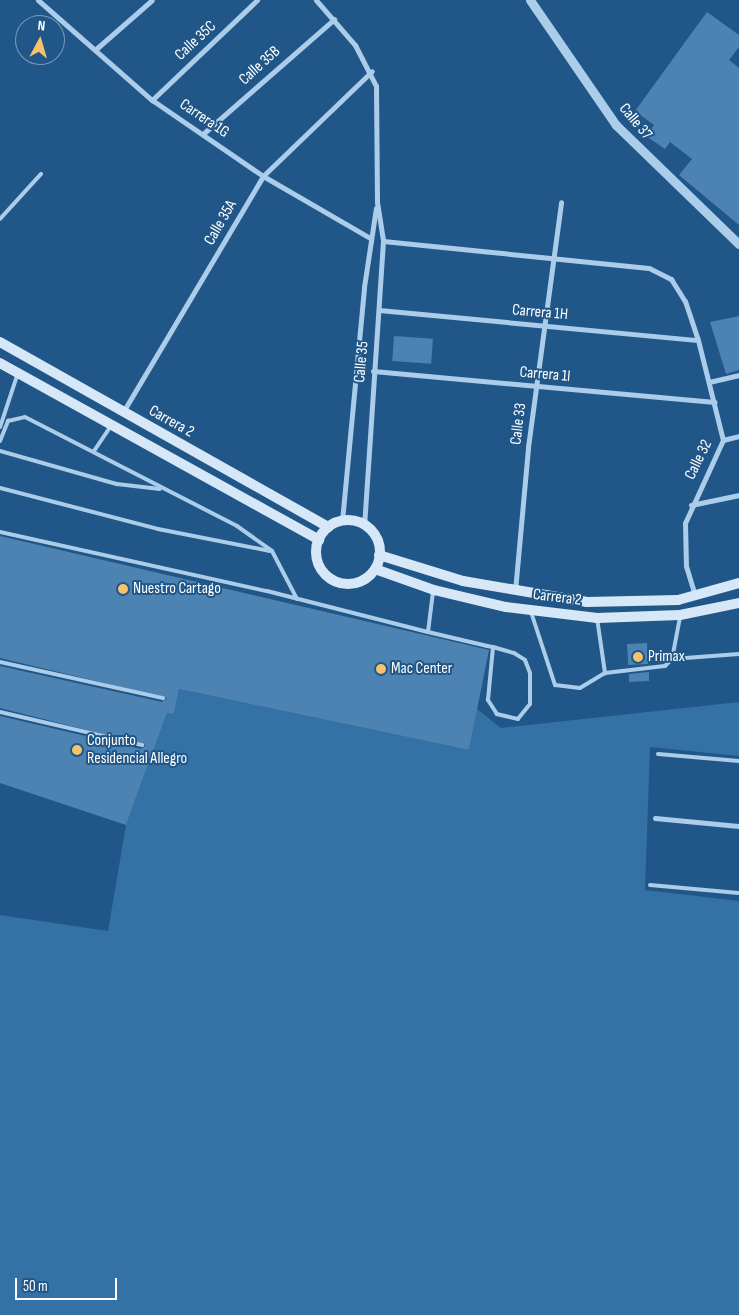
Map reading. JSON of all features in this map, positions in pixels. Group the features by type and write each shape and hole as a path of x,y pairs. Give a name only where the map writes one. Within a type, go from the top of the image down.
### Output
{"main road":[{"name":"Carrera 2","path":"0,342 328,527"},
{"name":"Carrera 2","path":"0,363 319,540"},
{"path":"342,521 364,524 376,537 379,555 375,569 360,582 331,580 318,565 319,540 328,527 342,521"},
{"name":"Carrera 2","path":"379,555 515,592 621,604 696,597 739,584"},
{"name":"Carrera 2","path":"375,569 434,590 530,610 597,618 680,615 739,603"}],"street":[{"name":"Carrera 1G","path":"38,0 152,100 204,133 263,176 370,238"},
{"path":"96,49 152,0"},
{"name":"Calle 35C","path":"152,100 257,0"},
{"path":"316,0 334,20 372,71"},
{"name":"Calle 37","path":"530,0 616,125 739,244"},
{"name":"Calle 35B","path":"204,133 334,20"},
{"name":"Calle 35A","path":"123,412 263,176 372,71"},
{"name":"Calle 35","path":"364,524 383,241 377,202 377,103 372,71"},
{"name":"Calle 35","path":"342,521 370,238 377,202"},
{"name":"Calle 33","path":"515,592 543,326 555,261 561,202"},
{"path":"383,241 555,261"},
{"name":"Calle 32","path":"555,261 649,268 671,280 685,301 715,402 723,440 691,505 684,542 696,597"},
{"name":"Carrera 1H","path":"379,310 698,340"},
{"name":"Carrera 1I","path":"373,371 536,388 715,402"},
{"path":"709,382 739,375"},
{"path":"723,440 739,436"},
{"path":"691,505 739,495"},
{"path":"655,818 739,826"}],"lane":[{"path":"0,219 41,174"},
{"path":"0,427 18,373"},
{"path":"0,441 8,421 25,417 237,526 272,551 297,599"},
{"path":"94,451 112,426"},
{"path":"0,451 117,484 164,490"},
{"path":"0,488 158,529 272,551"},
{"path":"0,532 297,599 493,647 521,656 529,667 530,704 518,719 497,714 488,700 493,647"},
{"path":"428,632 434,590"},
{"path":"530,610 555,685 580,688 605,673 655,669 672,659 739,654"},
{"path":"672,659 680,615"},
{"path":"597,618 605,673"},
{"path":"0,662 163,698"},
{"path":"0,712 142,745"},
{"path":"658,754 739,761"},
{"path":"650,885 739,893"}],"shaded area":[{"path":"179,689 469,750 477,709 501,728 739,702 739,756 650,747 645,890 739,901 739,1315 0,1315 0,915 108,931 126,825 167,713 174,714"}],"building":[{"path":"707,12 739,35 739,47 729,60 739,68 739,225 679,175 692,159 670,142 665,149 646,136 654,125 635,111"},
{"path":"739,316 739,370 726,374 710,322"},
{"path":"394,336 433,339 431,364 392,361"},
{"name":"Nuestro Cartago","path":"0,536 489,650 469,750 179,689 174,714 167,713 126,825 0,783 0,716 141,749 146,745 0,708 0,666 162,702 167,698 0,658"},
{"path":"647,643 648,664 628,665 627,644"},
{"path":"649,672 649,681 629,682 629,674"}],"place":[{"name":"Nuestro Cartago","path":"123,589"},
{"name":"Primax","path":"638,657"},
{"name":"Mac Center","path":"381,669"},
{"name":"Conjunto Residencial Allegro","path":"77,750"}]}
